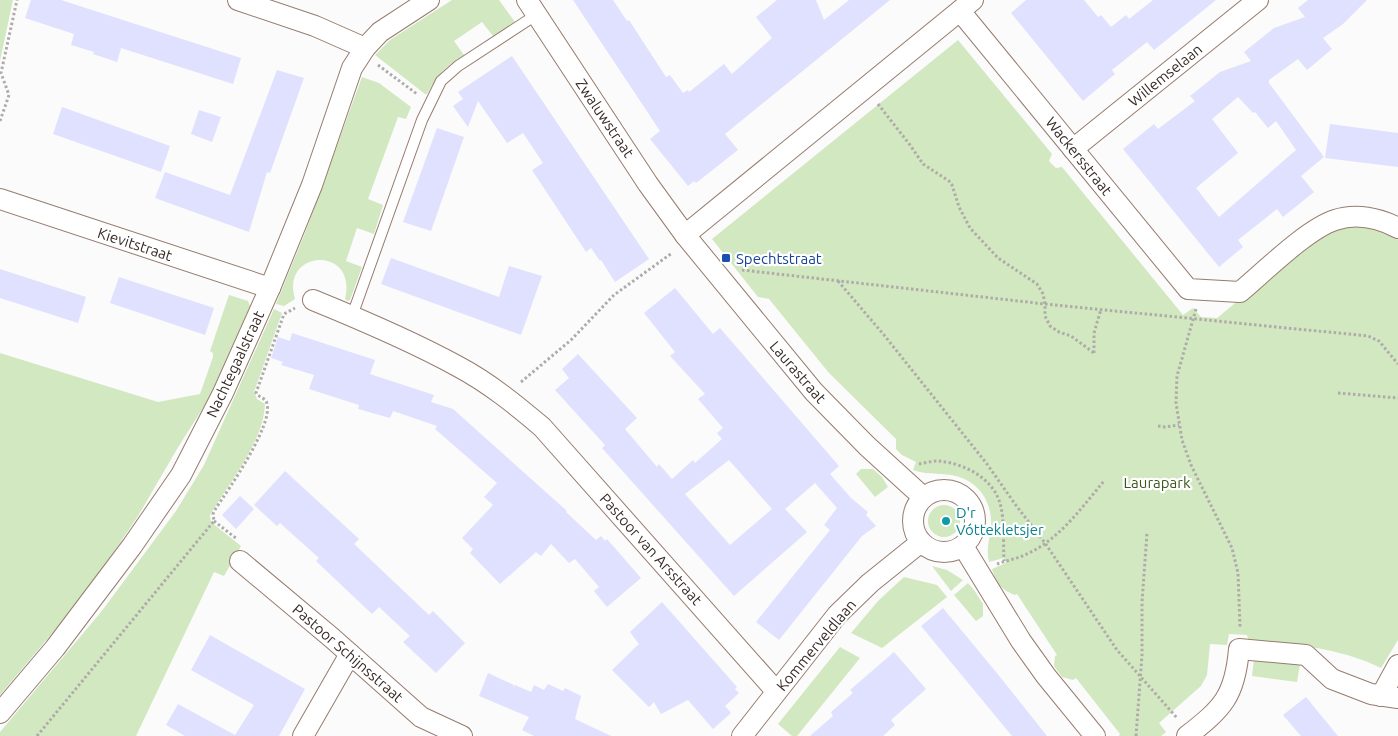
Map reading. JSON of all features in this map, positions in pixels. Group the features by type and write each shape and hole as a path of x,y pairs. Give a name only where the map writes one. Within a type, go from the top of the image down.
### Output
{"street":[{"path":"238,0 315,26 364,48"},
{"name":"Nachtegaalstraat","path":"0,713 55,648 132,546 181,475 227,386 270,288 312,185 352,68 364,48 380,32 429,0"},
{"name":"Willemselaan","path":"1073,149 1258,0"},
{"path":"680,243 967,5"},
{"name":"Wackersstraat","path":"967,5 1073,149 1188,289 1240,292 1294,246 1319,228 1335,220 1349,217 1378,219 1398,228"},
{"name":"Zwaluwstraat","path":"531,7 648,184 680,243"},
{"name":"Kievitstraat","path":"0,199 270,288"},
{"name":"Laurastraat","path":"680,243 814,392 867,446 923,497"},
{"path":"312,300 352,316 460,367 505,396"},
{"name":"Pastoor van Arsstraat","path":"505,396 542,427 776,691"},
{"path":"949,490 957,492 968,501 974,513 975,522 972,535 963,546 952,551 939,552 927,548 921,542 914,531 912,519 916,507 923,497 935,491 949,490"},
{"name":"Kommerveldlaan","path":"742,736 837,615 870,583 921,542"},
{"path":"963,546 1008,620 1041,669 1096,736"},
{"name":"Pastoor Schijnsstraat","path":"240,561 421,717 462,736"},
{"path":"1189,735 1218,710 1227,698 1237,670 1239,649 1306,655 1332,680 1363,692 1389,697 1398,665"},
{"path":"303,736 350,654"}],"lane":[{"path":"352,316 429,104 441,81 448,73 531,7"}],"path":[{"path":"0,121 9,95 1,73 17,0"},
{"path":"364,48 372,60 429,104"},
{"path":"865,88 923,164 949,181 970,228 998,258 1037,284 1045,304 1045,316 1050,326 1059,332 1071,336 1094,353 1094,333 1101,309"},
{"path":"505,396 571,340 614,295 680,243"},
{"path":"735,269 1045,304 1368,336 1379,341 1398,364"},
{"path":"837,281 951,417 1046,543 1116,650 1189,735"},
{"path":"1203,290 1176,376 1176,403 1179,425 1190,465 1225,534 1235,561 1240,597 1239,649"},
{"path":"240,561 240,542 214,521 213,514 262,432 268,410 266,400 259,397 256,393 284,314 289,311"},
{"path":"1338,393 1398,398"},
{"path":"1158,426 1179,425"},
{"path":"900,477 914,465 936,461 951,463 981,476 994,491 1000,502 1004,561"},
{"path":"978,572 1031,552 1046,543 1070,521 1104,480"},
{"path":"38,736 214,521"},
{"path":"1136,736 1147,533"}],"green space":[{"path":"0,0 13,0 0,61"},
{"path":"452,0 499,0 515,22 493,36 482,22 454,41 464,55 442,72 427,94 425,94 375,55 390,40"},
{"name":"Laurapark","path":"958,40 1052,154 1049,161 1056,168 1062,167 1183,315 1193,308 1201,317 1217,318 1315,237 1353,224 1398,235 1398,640 1381,668 1349,655 1332,651 1248,639 1247,635 1229,634 1227,645 1210,644 1207,675 1201,686 1159,723 1166,732 1161,736 1119,736 1120,734 1076,678 1073,680 1062,677 1054,666 1055,656 1057,655 1017,594 1006,591 998,582 992,569 1006,563 1004,558 989,562 990,512 980,490 960,477 913,470 916,462 902,455 896,449 896,439 829,373 769,299 758,297 712,239"},
{"path":"362,77 379,83 411,107 406,119 398,117 368,199 383,205 374,234 357,228 346,261 362,267 350,300 345,299 346,281 341,269 331,262 319,260 308,263 298,270 293,282 295,299 284,306 276,304 305,233"},
{"path":"229,295 248,301 250,306 208,400 138,516 86,593 0,695 0,353 158,402 200,394 213,357 213,353 210,351"},
{"path":"274,309 282,313 254,392 257,399 265,404 259,432 244,461 210,515 211,522 241,546 224,576 214,572 136,736 0,736 0,732 101,612 176,511 204,465"},
{"path":"861,469 873,469 882,477 888,487 875,497 856,474"},
{"path":"944,505 950,506 955,510 959,515 959,527 955,532 950,536 944,537 938,536 933,532 929,527 928,521 929,515 933,510 938,506"},
{"path":"932,566 947,570 963,580 951,591"},
{"path":"904,577 937,585 947,597 882,648 851,633 878,601"},
{"path":"968,583 983,604 983,616 976,621 954,595"},
{"path":"840,647 860,658 797,736 792,736 778,724"},
{"path":"1254,659 1300,664 1297,682 1252,676"}],"building":[{"path":"31,0 61,0 241,58 233,84 121,48 117,62 71,45 74,34 25,18"},
{"path":"573,0 613,0 627,21 629,20 666,77 670,75 683,93 688,90 689,92 724,64 732,74 772,38 756,17 777,0 816,0 824,20 849,0 890,0 725,134 738,150 696,183 694,181 688,186 650,139 660,131"},
{"path":"1026,0 1084,0 1098,17 1101,15 1111,27 1126,15 1129,19 1153,0 1216,0 1154,50 1147,42 1112,70 1115,74 1083,101 1011,13"},
{"path":"1308,0 1367,0 1343,24 1323,38 1332,49 1307,70 1298,59 1269,80 1269,83 1324,157 1301,176 1314,192 1283,217 1277,209 1238,240 1243,247 1219,267 1123,149 1154,124 1158,129 1195,101 1190,96 1220,72 1251,61 1244,52 1274,28 1305,17 1298,8","holes":["1238,97 1253,113 1255,112 1268,128 1276,121 1296,150 1219,217 1196,188 1238,153 1212,119"]},
{"path":"512,56 649,259 615,282 591,248 586,252 532,170 543,163 523,133 507,143 478,101 468,127 453,106 463,99 458,92"},
{"path":"277,70 304,78 270,173 267,172 249,232 155,198 165,172 230,195"},
{"path":"62,107 170,146 161,172 53,134"},
{"path":"199,110 221,117 212,142 191,134"},
{"path":"1330,124 1398,133 1398,167 1325,158"},
{"path":"437,128 464,137 431,231 403,222"},
{"path":"391,258 499,297 509,266 542,276 521,335 381,284"},
{"path":"0,269 86,297 78,323 0,298"},
{"path":"119,277 214,308 205,335 110,303"},
{"path":"675,288 713,334 720,328 839,466 830,474 851,498 868,512 866,515 876,526 862,536 779,640 756,622 830,530 824,525 837,508 815,483 785,509 807,532 734,596 602,448 605,445 555,390 569,378 562,369 578,354 637,418 625,429 657,467 659,464 672,479 693,460 695,463 722,439 717,433 723,428 698,399 705,394 670,356 675,352 644,313","holes":["729,460 772,509 730,545 685,494"]},
{"path":"292,333 375,360 370,374 434,395 431,402 453,409 567,511 596,540 601,536 605,541 607,539 641,578 607,607 594,591 599,587 575,559 569,563 551,544 541,556 536,552 500,584 470,553 473,549 462,538 493,505 484,497 497,483 435,429 437,426 393,411 390,418 358,409 359,405 309,389 314,375 281,365 283,362 271,358 278,337 290,341"},
{"path":"285,471 359,539 354,544 429,615 433,611 465,643 436,673 403,642 410,636 379,607 372,614 316,561 319,558 280,523 277,526 254,505"},
{"path":"240,496 254,509 236,529 222,515"},
{"path":"662,602 737,687 735,689 739,693 725,706 731,713 713,729 688,700 661,714 654,702 649,707 612,670 639,644 630,632"},
{"path":"943,608 1047,736 1012,736 921,626"},
{"path":"210,635 305,689 279,736 185,736 166,725 178,704 235,735 254,705 191,670"},
{"path":"894,652 926,689 891,720 895,725 883,736 810,736 833,716 831,712 853,693 850,690"},
{"path":"488,673 514,685 513,688 515,685 531,692 534,685 544,690 548,684 563,691 565,688 581,696 575,719 611,736 534,736 522,730 529,717 479,696"},
{"path":"1306,697 1338,736 1301,736 1283,715"}],"place":[{"name":"Spechtstraat","path":"726,258"},
{"name":"D'r Vóttekletsjer","path":"946,521"}]}
